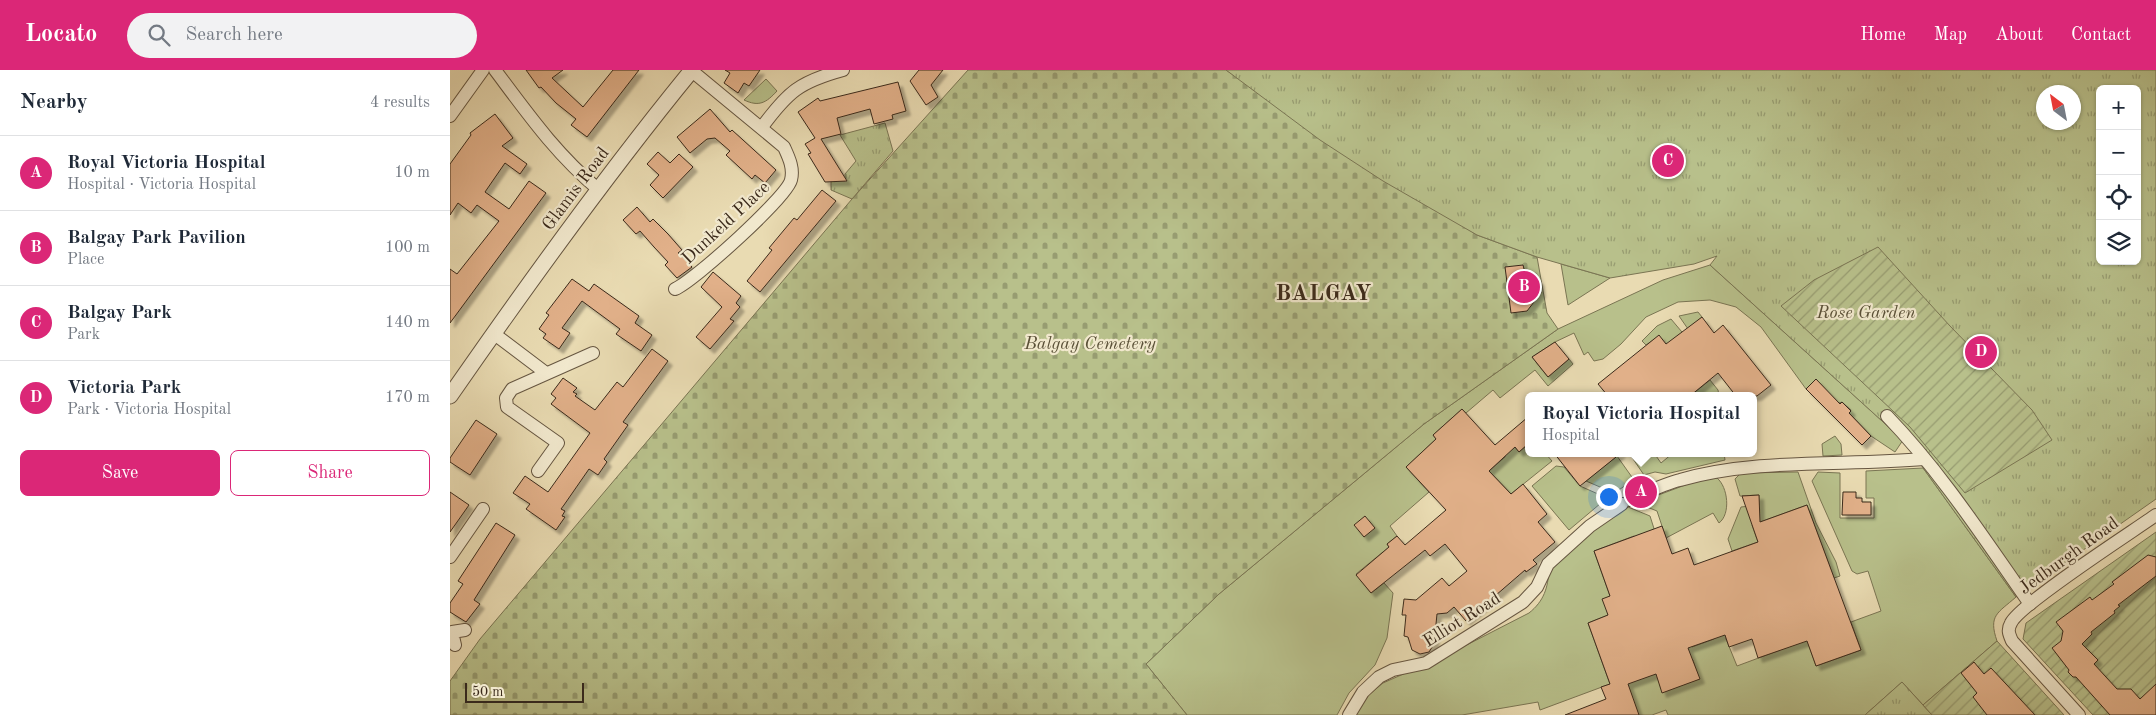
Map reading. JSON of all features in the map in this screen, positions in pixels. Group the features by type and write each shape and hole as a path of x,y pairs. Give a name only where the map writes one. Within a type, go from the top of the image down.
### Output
{"street":[{"path":"450,116 483,70"},
{"path":"495,70 552,144 572,167 599,190"},
{"name":"Glamis Road","path":"450,396 493,333 599,190 692,70"},
{"name":"Dunkeld Place","path":"675,289 687,284 718,256 779,198 791,181 792,163 784,147 692,70"},
{"path":"762,127 782,100 797,87 818,77 843,70"},
{"path":"493,333 546,373"},
{"path":"538,471 558,443 507,407 506,398 512,389 593,353"},
{"path":"1887,416 1956,498 2030,604"},
{"name":"Elliot Road","path":"1349,715 1363,692 1379,677 1393,670 1426,663 1523,602 1537,586 1548,564 1590,526 1626,502 1679,480 1732,469 1875,464 1924,459"},
{"path":"450,555 483,508"},
{"name":"Jedburgh Road","path":"2079,715 2012,641 2008,631 2011,621 2030,604 2156,515"}],"green space":[{"name":"Balgay Cemetery","path":"968,70 1226,70 1477,235 1537,257 1547,313 1558,329 1424,424 1219,594 1146,664 1187,715 450,715 450,681 480,639 852,199"},
{"path":"1226,70 2156,70 2156,499 2016,597 1903,440 1710,265 1717,256 1694,264 1610,278 1537,257 1477,235 1383,181 1320,140"},
{"path":"766,79 777,91 773,95 762,103 744,100"},
{"path":"885,123 893,151 852,199 831,190 831,181 845,181 845,174 856,161 840,135"},
{"name":"Rose Garden","path":"1878,247 1950,326 2032,410 2052,440 1965,493 1910,427 1781,306 1814,280"},
{"path":"1561,264 1610,278 1568,305"},
{"path":"1710,265 1903,440 1895,452 1871,436 1849,413 1851,410 1842,402 1839,403 1806,389 1761,327 1736,307 1710,300 1678,302 1646,317 1621,344 1603,359 1594,361 1588,352 1584,355 1574,333 1555,342 1532,357 1548,377 1569,359 1573,364 1548,386 1535,370 1500,398 1493,390 1466,413 1462,409 1433,435 1436,439 1406,467 1429,492 1390,526 1397,536 1387,544 1389,547 1356,574 1371,593 1384,583 1393,593 1387,638 1375,665 1349,693 1337,715 1187,715 1146,664 1219,594 1424,424 1558,329 1663,280"},
{"path":"1698,312 1702,317 1688,329 1679,316"},
{"path":"1671,319 1687,338 1680,362 1659,336 1646,345 1642,341 1657,326"},
{"path":"1710,380 1718,392 1695,392"},
{"path":"1835,436 1841,444 1842,455 1823,456 1822,444"},
{"path":"1510,441 1519,452 1525,447 1525,457 1548,457 1552,461 1511,494 1489,471 1505,457"},
{"path":"1616,457 1618,457 1634,480 1614,493 1586,481"},
{"path":"1632,457 1657,457 1661,463 1668,457 1725,457 1725,460 1666,474 1655,472 1644,475"},
{"path":"1556,466 1564,467 1580,486 1607,498 1569,530 1532,486"},
{"path":"1923,468 2016,597 1996,615 1994,632 1997,641 1923,705 1902,682 1865,715 1668,715 1666,710 1652,715 1639,715 1622,693 1619,620 1656,674 1663,692 1699,679 1693,660 1680,664 1686,630 1692,647 1714,639 1719,600 1726,639 1737,666 1807,640 1816,666 1861,650 1851,622 1881,611 1868,571 1857,574 1852,571 1812,481 1818,472 1840,473 1840,518 1874,518 1874,498 1866,498 1866,471"},
{"path":"1798,472 1816,523 1836,562 1840,576 1834,578 1807,505 1752,525 1758,542 1732,551 1728,539 1741,507 1759,505 1759,495 1740,496 1735,479 1741,473"},
{"path":"1717,478 1724,488 1727,501 1723,519 1719,523 1713,513 1666,538 1657,511 1637,503 1696,481"},
{"path":"1628,507 1650,516 1663,557 1634,536 1594,551 1610,596 1608,615 1588,623 1610,684 1540,710 1538,702 1462,715 1356,715 1365,698 1383,683 1451,653 1529,613 1542,599 1548,582 1549,569 1592,530"},
{"path":"2156,532 2156,715 2093,715 2023,639 2026,623"},
{"path":"1997,641 2064,715 1932,715 1923,705"},
{"path":"1902,682 1932,715 1865,715"}],"building":[{"path":"526,70 563,70 552,78 583,107 613,70 639,70 587,137 571,125 576,119 556,103 541,87 539,88"},
{"path":"725,70 760,70 749,86 744,83 738,93 724,83 730,73"},
{"path":"919,70 943,70 931,85 938,97 926,105 910,81"},
{"path":"898,82 906,111 892,115 893,119 874,124 870,109 837,118 841,134 821,139 847,181 825,182 808,154 811,153 805,144 815,138 798,112 818,98 820,101"},
{"path":"710,109 730,132 732,130 776,170 765,183 755,175 752,179 726,155 730,151 715,138 707,139 690,153 677,137"},
{"path":"495,114 513,138 502,146 527,164 520,174 505,163 485,192 509,209 529,181 546,193 450,323 450,269 457,274 499,221 477,205 471,213 458,203 450,215 450,164 471,135 470,133"},
{"path":"658,152 670,163 679,154 693,167 663,198 650,185 659,175 647,164"},
{"path":"822,190 836,201 760,292 747,281 772,250 769,248 794,218 797,220"},
{"path":"637,207 650,222 653,219 668,234 682,250 678,253 692,267 677,278 665,265 668,262 640,231 636,234 623,220"},
{"path":"1523,265 1524,269 1539,281 1541,293 1527,311 1511,313 1505,267"},
{"path":"713,272 741,296 736,303 740,307 730,319 734,321 710,349 696,337 722,307 701,287"},
{"path":"572,279 589,291 594,284 639,316 635,323 652,335 641,351 616,334 620,329 582,301 562,328 570,333 559,349 543,338 546,334 539,329 549,315 546,313"},
{"path":"1702,317 1714,333 1723,325 1771,385 1757,396 1757,392 1733,392 1718,373 1695,392 1605,392 1598,384 1659,335 1666,344"},
{"path":"1555,342 1569,359 1548,377 1532,357"},
{"path":"652,349 668,361 623,422 628,425 604,459 607,462 598,475 589,469 561,509 565,511 562,516 565,517 556,530 526,509 530,504 513,493 525,476 548,492 590,433 551,404 556,398 551,394 563,378 577,388 573,392 577,394 575,396 595,410 617,382 623,387"},
{"path":"1816,379 1840,404 1842,402 1851,411 1849,413 1871,436 1862,445 1806,389"},
{"path":"1462,409 1495,445 1525,420 1525,447 1519,452 1515,447 1489,471 1511,494 1523,484 1547,514 1538,522 1555,542 1533,560 1537,564 1526,572 1525,570 1466,621 1454,607 1447,613 1437,614 1434,644 1429,652 1420,654 1412,650 1408,637 1404,636 1406,615 1402,615 1404,599 1416,600 1442,578 1449,586 1467,571 1445,544 1430,556 1425,550 1371,593 1356,575 1389,547 1387,544 1397,536 1405,545 1446,510 1406,467 1436,439 1433,435"},
{"path":"476,420 497,434 470,475 450,462 450,458"},
{"path":"1557,457 1616,457 1580,486"},
{"path":"450,492 469,505 450,532"},
{"path":"1843,492 1856,492 1856,498 1862,498 1862,502 1871,502 1871,515 1842,515"},
{"path":"1759,495 1760,522 1807,505 1861,650 1816,666 1807,641 1758,658 1752,639 1729,647 1725,635 1688,648 1700,679 1662,693 1656,674 1628,684 1639,715 1565,715 1606,699 1601,687 1610,684 1588,623 1608,615 1602,599 1610,596 1594,551 1662,526 1672,554 1688,548 1694,565 1758,542 1742,496"},
{"path":"1365,516 1375,528 1364,537 1354,525"},
{"path":"496,523 515,535 474,600 480,604 466,622 450,612 450,603 463,584 458,581"},
{"path":"2148,555 2156,557 2156,576 2118,605 2120,606 2114,611 2115,613 2091,632 2092,634 2082,644 2098,660 2094,664 2117,689 2131,689 2140,699 2156,684 2156,715 2110,715 2076,677 2073,677 2068,672 2069,670 2052,648 2061,641 2063,631 2056,622 2090,597 2092,600 2114,584 2112,582"},
{"path":"1974,662 1984,674 1991,668 2035,715 1987,715 1973,697 1977,693 1961,673"}],"place":[{"name":"Balgay Park","path":"1668,161"},
{"name":"Balgay Park Pavilion","path":"1524,287"},
{"name":"Victoria Park","path":"1981,352"},
{"name":"Royal Victoria Hospital","path":"1641,492"}],"district":[{"name":"BALGAY","path":"1324,294"}]}
